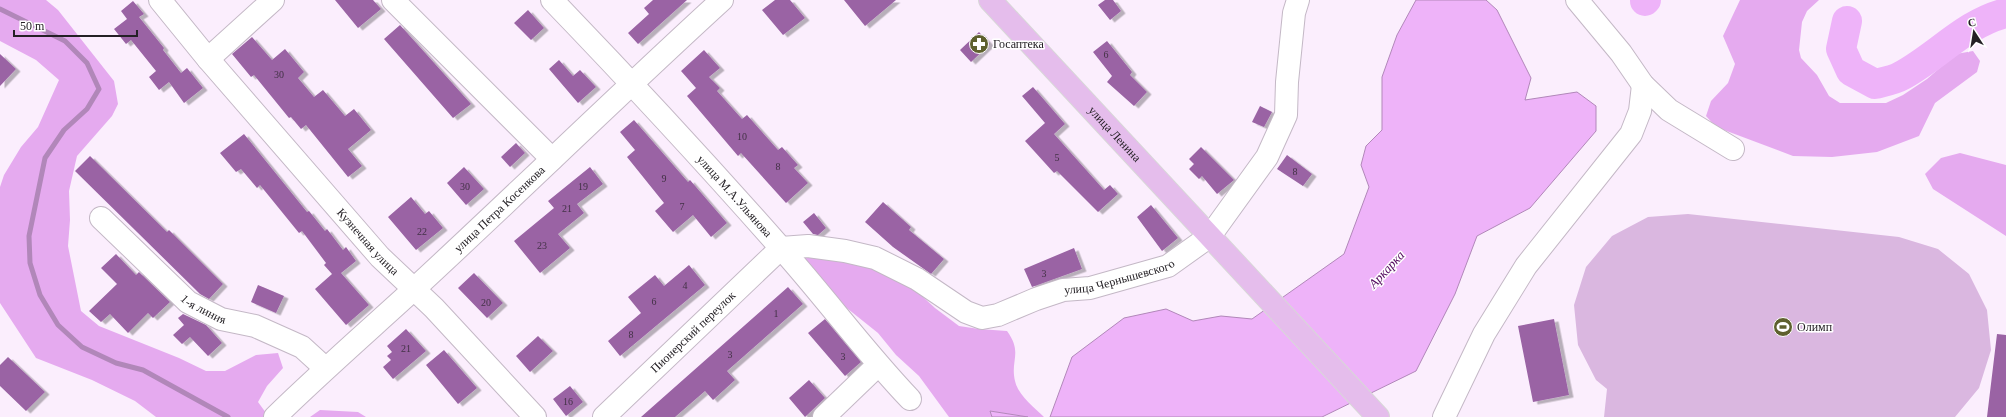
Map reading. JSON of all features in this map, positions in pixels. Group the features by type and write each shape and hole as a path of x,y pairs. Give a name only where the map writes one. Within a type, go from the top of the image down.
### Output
{"main road":[{"name":"улица Ленина","path":"990,0 1378,417"}],"street":[{"name":"Кузнечная улица","path":"160,0 208,59 380,257 439,314 535,417"},
{"path":"208,59 273,0"},
{"path":"393,0 552,159"},
{"name":"улица М.А.Ульянова","path":"552,0 632,83 781,248 878,365 910,399"},
{"name":"улица Петра Косенкова","path":"275,417 325,368 413,290 722,0"},
{"name":"улица Чернышевского","path":"781,248 808,246 845,251 875,258 917,279 966,312 982,318 998,316 1036,298 1063,290 1090,288 1168,266 1210,236 1267,157 1286,115 1287,82 1294,13 1298,0"},
{"path":"1577,0 1621,54 1643,85 1669,110 1733,149"},
{"path":"1444,417 1484,334 1526,266 1631,134 1640,111 1643,85"},
{"name":"1-я линия","path":"100,218 188,302 221,319 255,326 302,347 325,368"},
{"name":"Пионерский переулок","path":"604,417 781,248"},
{"path":"824,417 878,365"}],"shaded area":[{"path":"0,0 46,0 58,10 114,81 118,104 112,116 77,156 69,191 70,220 68,246 81,311 99,326 179,358 206,371 225,371 256,355 278,353 283,368 267,386 258,402 269,417 156,417 135,401 92,380 36,358 0,303 0,187 4,175 21,147 38,127 59,80 36,60 0,41"},
{"path":"1740,0 1819,0 1807,11 1802,22 1799,50 1801,58 1817,75 1829,96 1840,103 1886,103 1903,95 1927,79 1956,54 1973,51 1980,61 1977,72 1935,103 1919,136 1877,152 1832,157 1793,156 1716,127 1706,116 1711,101 1728,83 1735,64 1723,36"},
{"path":"1960,153 2006,165 2006,236 1933,189 1925,174 1941,158"},
{"name":"Олимп","path":"1688,214 1899,237 1938,249 1969,274 1987,310 1991,350 1979,388 1955,417 1604,417 1607,389 1596,380 1578,345 1574,305 1586,267 1612,236 1648,217"},
{"path":"807,253 875,267 911,286 935,308 959,326 1007,331 1014,345 1014,374 1017,386 1027,401 1044,417 1028,417 990,411 992,417 949,417 919,376 896,355 878,333 838,301 804,259"},
{"path":"320,410 358,412 366,417 310,417"}],"water":[{"name":"Аркарка","path":"1416,0 1486,0 1497,10 1531,78 1525,100 1577,92 1596,106 1596,131 1530,208 1477,236 1455,294 1416,371 1322,417 1050,417 1072,357 1124,318 1166,309 1193,321 1221,316 1252,319 1344,254 1369,187 1361,165 1366,146 1382,130 1382,77 1397,35"},
{"path":"990,411 1028,417 992,417"}],"building":[{"path":"335,0 373,0 381,9 358,28"},
{"path":"653,0 687,0 638,44 628,33 649,14 644,8"},
{"path":"775,0 790,0 805,18 783,35 762,10"},
{"path":"844,0 896,0 865,26"},
{"path":"1105,0 1113,0 1121,11 1110,20 1098,5"},
{"path":"133,1 144,14 139,17 164,48 163,50 181,73 187,68 203,88 184,103 169,82 159,90 149,77 156,71 131,40 126,44 114,29 127,19 121,11"},
{"path":"528,10 544,28 531,40 514,23"},
{"path":"400,25 471,104 453,118 384,39"},
{"path":"979,32 990,44 971,62 960,50"},
{"path":"252,37 272,60 285,49 304,72 298,78 314,97 323,90 345,116 354,109 371,130 348,149 362,166 348,177 306,125 301,129 291,117 289,118 254,75 251,77 232,54"},
{"path":"1107,41 1132,72 1130,75 1147,92 1134,106 1107,82 1112,76 1093,52"},
{"path":"704,50 720,68 709,77 720,88 717,91 742,119 747,115 778,150 782,147 798,165 794,168 808,183 786,203 741,153 738,156 687,96 696,88 681,71"},
{"path":"0,54 16,69 0,86"},
{"path":"559,60 573,76 580,70 596,87 578,103 549,69"},
{"path":"1033,87 1065,124 1054,134 1104,190 1110,185 1118,194 1098,212 1057,171 1054,173 1025,141 1045,123 1022,96"},
{"path":"1260,106 1272,112 1264,127 1252,122"},
{"path":"634,120 688,182 690,180 727,223 711,237 693,215 673,232 655,211 664,203 627,157 635,150 620,132"},
{"path":"244,134 307,212 309,211 325,231 327,229 343,250 346,247 356,261 341,273 369,305 346,325 315,289 332,274 324,265 326,263 302,231 299,233 260,185 257,188 241,169 236,172 220,153"},
{"path":"516,143 525,153 510,167 501,157"},
{"path":"1201,147 1234,180 1217,194 1202,176 1199,179 1189,169 1194,164 1189,159"},
{"path":"1287,155 1312,174 1303,186 1277,169"},
{"path":"90,156 167,232 169,230 223,284 209,299 200,294 75,171"},
{"path":"464,167 484,189 466,205 447,183"},
{"path":"590,167 603,184 577,204 584,213 558,234 570,248 540,273 514,241 554,208 548,201"},
{"path":"411,197 425,214 429,211 443,228 416,250 388,217"},
{"path":"883,202 911,227 909,230 944,259 931,274 893,247 865,222"},
{"path":"1151,205 1178,238 1162,251 1137,217"},
{"path":"814,213 826,228 818,235 813,234 803,222"},
{"path":"1074,248 1082,269 1032,287 1024,269"},
{"path":"116,254 136,275 139,272 170,302 153,318 148,313 128,333 110,314 101,322 89,311 117,284 101,268"},
{"path":"689,265 705,285 620,356 608,341 641,313 628,297 655,275 664,286"},
{"path":"474,273 503,303 487,318 458,288"},
{"path":"258,285 284,296 276,313 251,302"},
{"path":"788,287 803,304 727,371 735,380 713,400 705,391 675,417 641,417"},
{"path":"183,314 206,325 222,343 208,356 190,337 182,344 173,335 184,325 178,318"},
{"path":"825,319 861,362 845,376 808,333"},
{"path":"1554,319 1569,395 1533,402 1518,326"},
{"path":"406,329 426,351 393,379 383,367 391,360 387,356 392,352 387,346"},
{"path":"1997,334 2006,335 2006,417 1987,417"},
{"path":"538,336 553,351 530,372 516,356"},
{"path":"444,350 477,388 458,404 426,365"},
{"path":"8,357 45,392 26,411 0,386 0,365"},
{"path":"809,380 825,398 805,417 789,398"},
{"path":"570,386 583,402 566,416 553,399"}],"waterway":[{"path":"0,9 65,41 87,63 99,89 87,109 64,130 45,158 29,236 30,263 40,295 58,325 82,347 116,363 143,370 228,417"},
{"path":"1847,21 1841,49 1851,71 1875,84 1901,76 1927,60 1977,24 2006,13"}],"place":[{"name":"Госаптека","path":"979,44"},
{"name":"Олимп","path":"1783,327"}]}
